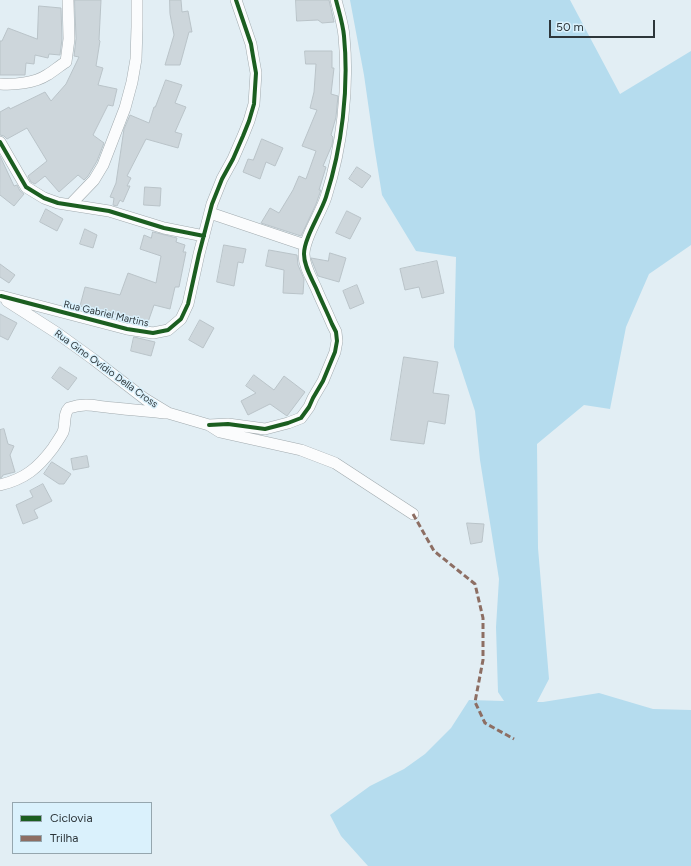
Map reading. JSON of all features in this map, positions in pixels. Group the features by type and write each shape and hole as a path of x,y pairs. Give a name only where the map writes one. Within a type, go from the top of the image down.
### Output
{"street":[{"path":"0,84 6,85 35,81 47,76 66,62 69,39 68,0"},
{"path":"70,205 94,180 103,165 126,108 136,60 137,0"},
{"name":"Rua Gabriel Martins","path":"1,296 127,329 153,333 168,330 181,319 188,304 210,213 222,179 243,136 254,104 256,73 251,44 236,0"},
{"path":"209,426 228,424 265,429 300,418 309,407 323,381 335,352 337,341 336,332 306,267 304,253 305,245 329,186 337,152 343,115 345,84 344,42 336,0"},
{"path":"0,142 26,187 44,198 58,204 109,211 164,228 204,236"},
{"path":"210,213 305,245"},
{"name":"Rua Gino Ovídio Della Cross","path":"1,296 11,304 56,332 145,399 168,413 209,426 220,432 301,450 335,463 413,514"},
{"path":"0,485 22,478 43,461 62,434 66,411 69,408 93,404 113,408 168,413"}],"shaded area":[{"path":"350,0 570,0 620,94 691,51 691,245 649,274 626,327 610,409 584,405 537,444 538,548 549,679 537,702 599,693 653,709 691,710 691,866 368,866 341,836 330,815 370,786 404,769 425,754 451,728 469,700 504,701 498,692 496,627 499,579 480,460 475,411 454,347 456,257 416,251 382,195 364,75"}],"building":[{"path":"75,0 101,0 100,41 96,66 103,68 98,85 117,89 113,106 108,105 93,135 104,143 97,161 84,180 78,175 59,192 45,176 35,184 31,182 28,176 47,161 27,128 7,139 0,135 0,112 9,107 10,109 45,92 51,101 66,84 79,57 74,56 76,39"},
{"path":"170,0 181,0 182,12 188,11 192,32 189,32 180,65 165,65 174,35 170,14"},
{"path":"296,0 329,0 334,22 322,23 318,20 297,21"},
{"path":"39,6 61,8 62,39 60,55 49,54 48,58 35,55 34,64 26,63 25,75 0,75 0,41 2,41 8,28 37,39"},
{"path":"305,51 332,51 332,68 334,68 331,94 338,96 336,117 331,135 333,137 332,145 323,166 326,167 319,190 321,190 301,236 261,223 270,208 279,213 293,190 299,176 306,179 316,151 302,146 317,110 310,108 314,92 316,64 306,64"},
{"path":"166,80 182,85 175,103 186,107 175,132 182,134 178,148 146,139 127,176 131,178 127,186 130,186 123,202 120,200 117,206 113,205 114,198 110,197 116,183 124,129 130,115 149,123 154,107"},
{"path":"262,139 283,148 275,166 266,162 260,179 243,172 248,159 253,160"},
{"path":"0,156 14,186 17,185 20,191 24,194 14,206 0,195"},
{"path":"357,167 371,176 362,188 349,179"},
{"path":"145,187 161,188 160,206 144,205"},
{"path":"46,209 63,219 57,231 40,222"},
{"path":"347,211 361,218 350,239 336,233"},
{"path":"85,229 97,235 93,248 80,244"},
{"path":"153,232 177,238 176,242 185,245 183,252 186,252 179,287 175,287 170,309 154,305 147,325 132,321 132,318 80,306 85,287 120,295 128,273 156,283 161,256 140,249 144,235 151,238"},
{"path":"224,245 246,249 243,263 238,262 234,286 217,282"},
{"path":"269,250 297,255 298,265 304,279 303,294 283,293 284,270 266,266"},
{"path":"330,253 346,258 339,282 318,276 311,258 328,261"},
{"path":"437,261 444,293 422,298 419,287 405,290 400,269"},
{"path":"0,264 15,275 9,283 0,277"},
{"path":"357,285 364,303 350,309 343,291"},
{"path":"0,314 17,323 8,340 0,336"},
{"path":"200,320 214,328 203,348 189,340"},
{"path":"134,337 155,342 151,356 131,351"},
{"path":"404,357 438,362 433,393 449,395 445,424 428,421 424,444 391,440"},
{"path":"60,367 77,378 68,390 52,378"},
{"path":"254,375 274,390 284,376 305,392 287,416 270,404 248,415 241,401 256,393 246,386"},
{"path":"4,429 8,444 14,446 10,455 15,472 3,475 0,478 0,430"},
{"path":"87,456 89,467 73,470 71,459"},
{"path":"52,462 71,474 64,484 59,484 44,474"},
{"path":"43,484 52,501 34,510 38,518 23,524 16,505 33,497 30,491"},
{"path":"467,523 484,524 482,542 471,544"}],"marked path":[{"path":"413,514 434,551 475,584 483,618 483,660 475,702 485,723 514,739"}],"cycle path":[{"path":"1,296 127,329 153,333 168,330 181,319 188,304 212,204 222,179 243,136 254,104 256,73 251,44 236,0"},
{"path":"209,425 228,424 265,429 301,418 309,407 323,381 335,352 337,341 336,332 308,271 304,254 307,241 324,203 332,178 343,117 346,76 344,36 336,0"},
{"path":"0,142 26,187 44,198 58,203 109,211 164,228 204,236"}]}
